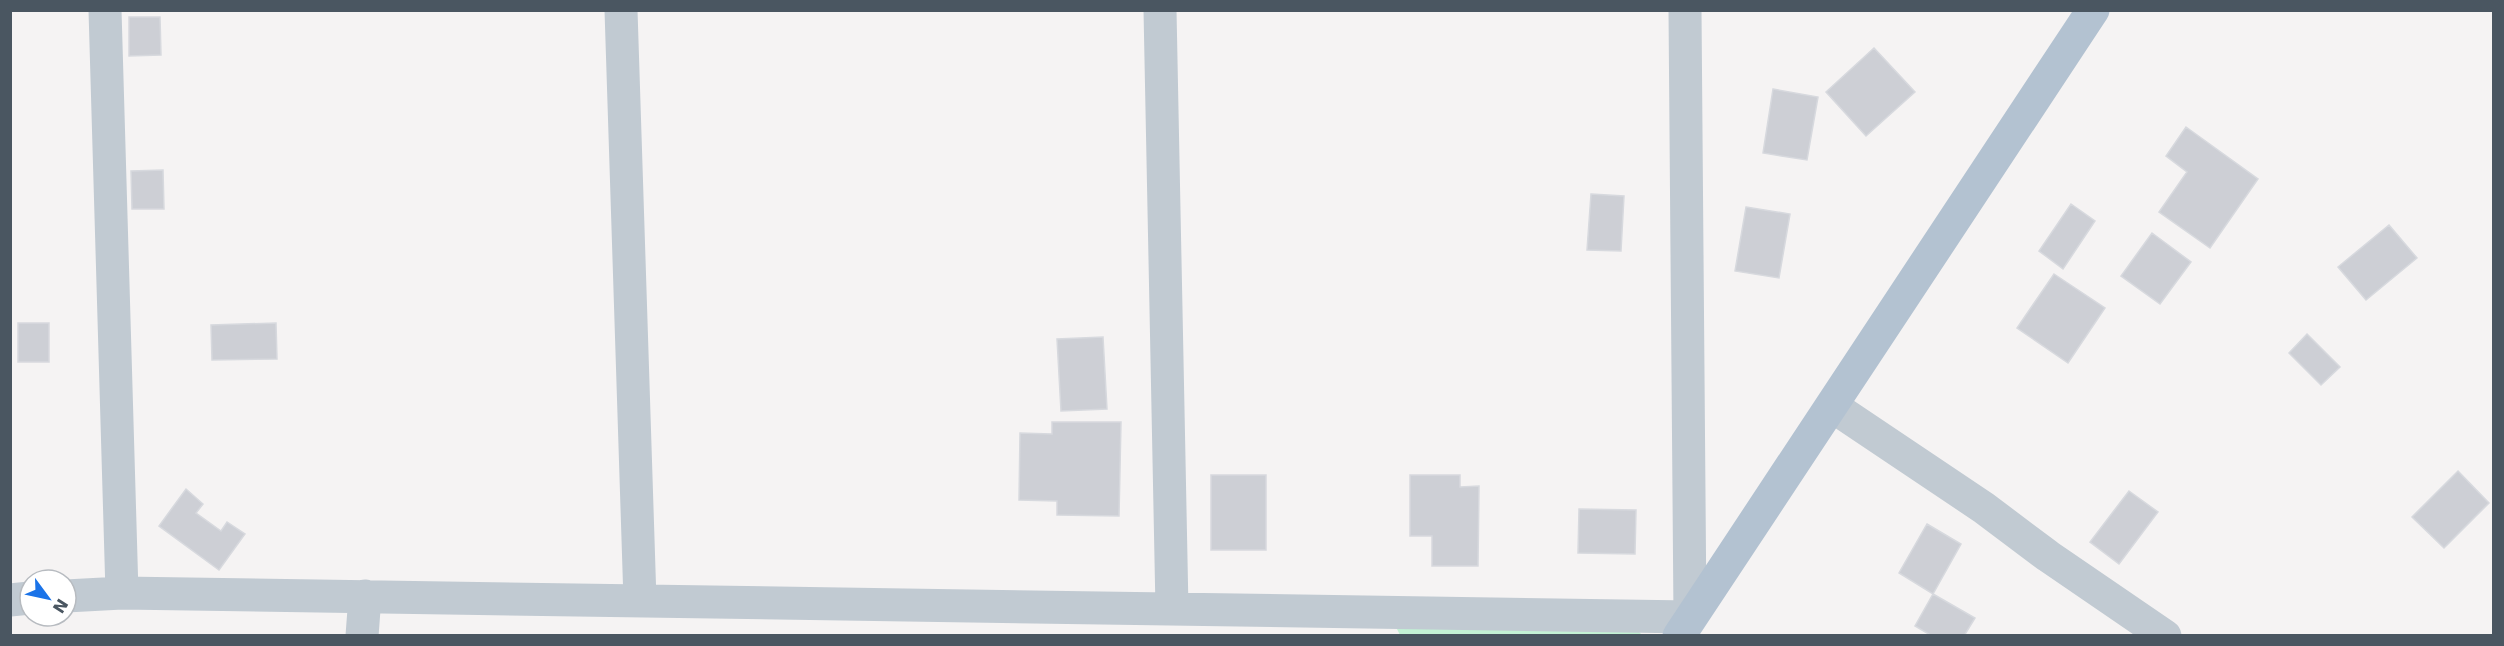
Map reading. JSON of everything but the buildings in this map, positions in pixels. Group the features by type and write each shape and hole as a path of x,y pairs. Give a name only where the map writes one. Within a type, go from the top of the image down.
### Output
{"main road":[{"path":"1684,626 2093,10"}],"street":[{"path":"105,10 122,593"},
{"path":"621,10 640,601"},
{"path":"1160,10 1172,609"},
{"path":"78,595 122,593 365,596 1172,609 1381,624 1684,626 1685,10"},
{"path":"1832,406 1984,508 2058,563 2165,636"},
{"path":"362,636 365,596"}],"green space":[{"path":"1394,623 1637,630 1642,635 1400,635"}]}
